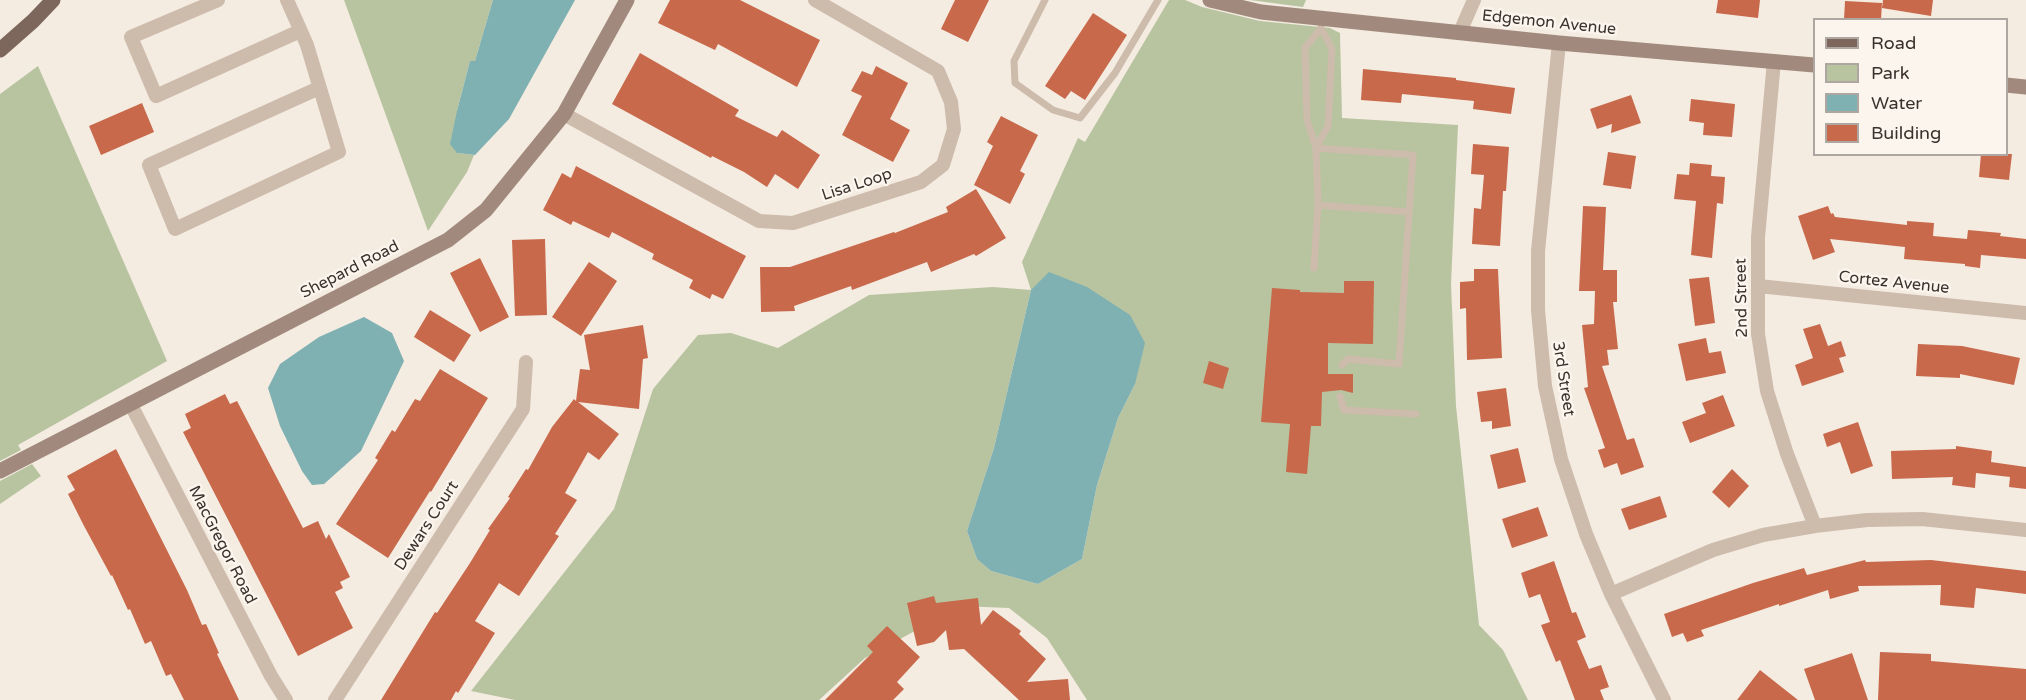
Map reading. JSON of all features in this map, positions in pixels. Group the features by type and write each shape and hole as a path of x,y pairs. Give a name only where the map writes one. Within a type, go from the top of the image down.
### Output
{"main road":[{"path":"0,50 53,0"}],"street":[{"path":"218,0 131,37 156,96 300,30"},
{"path":"288,0 300,30 319,88 339,152 175,230 149,165 319,88"},
{"name":"Shepard Road","path":"0,471 448,240 486,210 564,114 627,0"},
{"name":"Lisa Loop","path":"564,114 759,221 793,223 921,182 943,165 954,129 951,102 938,71 815,0"},
{"name":"Edgemon Avenue","path":"1210,0 1322,23 1460,32 1813,65"},
{"path":"1460,32 1474,0"},
{"name":"3rd Street","path":"1559,43 1538,251 1538,310 1545,386 1561,459 1586,534 1611,594 1664,700"},
{"name":"2nd Street","path":"1774,61 1758,237 1758,334 1767,391 1787,454 1815,526"},
{"path":"2008,85 2026,87"},
{"name":"Cortez Avenue","path":"1758,286 2026,313"},
{"name":"Dewars Court","path":"335,700 523,409 525,362"},
{"name":"MacGregor Road","path":"130,403 271,676 286,700"},
{"path":"1611,594 1713,550 1763,535 1815,526 1867,520 1922,519 2026,530"}],"lane":[{"path":"1045,0 1014,62 1015,83 1053,110 1080,118 1115,73 1158,0"},
{"path":"1314,268 1318,206 1316,148 1306,120 1305,48 1322,23"},
{"path":"1316,148 1328,126 1332,49 1322,23"},
{"path":"1316,148 1413,155 1399,364 1348,360 1342,365"},
{"path":"1318,206 1409,212"},
{"path":"1340,396 1344,410 1416,414"}],"green space":[{"path":"344,0 493,0 475,61 470,61 457,111 457,153 474,155 467,172 428,231"},
{"path":"1169,0 1185,0 1202,7 1260,21 1330,28 1340,33 1342,118 1458,125 1451,284 1456,406 1479,625 1503,650 1528,700 1087,700 1047,638 1009,608 961,606 865,658 819,700 515,700 471,691 614,509 653,389 698,335 731,333 778,348 869,295 993,287 1031,290 1022,262 1078,138 1085,142","holes":["1031,290 1135,384 1118,418 1097,485 1082,559 1038,584 991,571 977,559 967,531 994,448"]},
{"path":"1250,0 1306,0 1303,7"},
{"path":"38,66 167,361 18,445 21,450 0,461 0,94"},
{"path":"32,464 41,476 0,504 0,481"}],"water":[{"path":"493,0 575,0 509,119 475,155 457,153 450,144 457,111 470,61 475,61"},
{"path":"1049,272 1087,287 1130,315 1145,343 1135,384 1118,418 1097,485 1082,559 1038,584 991,571 977,559 967,531 994,448 1031,290"},
{"path":"364,317 392,333 404,361 361,451 324,484 312,485 302,471 280,426 268,388 280,364 319,337"}],"building":[{"path":"670,0 740,0 820,40 797,87 718,44 715,50 658,23"},
{"path":"955,0 989,0 968,42 941,29"},
{"path":"1718,0 1760,0 1758,18 1716,13"},
{"path":"1883,0 1933,0 1931,16 1882,8"},
{"path":"1845,1 1882,3 1881,18 1844,18"},
{"path":"1093,13 1127,35 1085,100 1071,91 1065,99 1045,86"},
{"path":"640,53 739,110 735,116 777,137 782,130 820,155 798,189 775,174 767,187 744,172 712,156 711,158 612,104"},
{"path":"876,66 908,83 890,119 910,130 893,162 842,135 862,96 851,91 862,71 872,75"},
{"path":"1363,69 1456,78 1456,80 1515,88 1511,114 1473,109 1474,101 1402,94 1401,103 1361,100"},
{"path":"1631,95 1641,123 1611,133 1612,124 1597,129 1590,109"},
{"path":"1691,99 1735,104 1732,137 1703,135 1704,123 1689,121"},
{"path":"142,103 154,132 101,155 89,126"},
{"path":"1001,116 1038,135 1020,171 1025,174 1010,204 974,185 993,146 987,142"},
{"path":"1473,144 1509,147 1506,191 1503,191 1500,246 1472,244 1474,208 1481,209 1484,175 1471,174"},
{"path":"1608,152 1636,156 1631,189 1603,185"},
{"path":"2012,154 2009,180 1979,177 1981,156"},
{"path":"1690,163 1712,165 1711,176 1725,177 1723,204 1717,203 1712,258 1691,255 1696,201 1674,199 1677,174 1689,175"},
{"path":"576,166 746,256 723,299 712,294 710,299 689,288 693,280 652,259 654,254 612,232 609,238 573,221 571,225 543,210 562,173 571,178"},
{"path":"976,189 1006,238 976,256 974,254 931,272 927,262 852,290 851,286 794,306 795,311 761,312 760,267 790,267 895,233 948,212 946,207"},
{"path":"1583,206 1606,207 1603,270 1617,270 1617,302 1613,302 1618,349 1607,350 1609,365 1602,366 1627,440 1634,438 1644,467 1621,475 1617,463 1604,468 1598,450 1605,448 1584,388 1588,387 1582,325 1594,324 1595,291 1579,291"},
{"path":"1828,206 1835,217 1907,225 1907,221 1934,223 1933,236 1967,239 1968,230 2001,233 2000,236 2026,239 2026,259 1981,255 1980,268 1965,266 1965,264 1904,259 1905,247 1830,239 1835,252 1813,260 1798,216"},
{"path":"545,239 547,315 515,316 512,240"},
{"path":"480,258 509,317 480,332 450,273"},
{"path":"589,262 617,281 581,336 552,317"},
{"path":"1474,269 1498,269 1502,358 1467,360 1466,308 1460,309 1460,282 1474,281"},
{"path":"1709,277 1715,323 1695,326 1689,279"},
{"path":"1344,281 1374,281 1373,344 1328,343 1328,374 1353,374 1353,393 1341,390 1322,392 1321,426 1311,426 1307,474 1286,472 1290,424 1261,422 1272,288 1300,290 1300,292 1344,293"},
{"path":"430,310 471,335 454,362 414,337"},
{"path":"1820,324 1828,346 1841,341 1846,356 1839,358 1844,372 1802,386 1795,365 1813,358 1803,329"},
{"path":"643,325 648,358 643,359 639,409 578,402 619,434 599,460 588,452 565,493 577,500 555,534 559,536 519,596 499,583 475,621 495,633 458,693 456,691 451,700 381,700 435,612 437,613 470,563 490,530 488,529 510,498 508,497 526,469 528,470 552,427 574,399 576,401 580,369 590,370 584,335"},
{"path":"1706,338 1709,353 1721,351 1726,373 1686,381 1678,344"},
{"path":"1918,344 1962,346 2020,358 2014,385 1960,374 1960,378 1916,376"},
{"path":"1209,361 1229,368 1223,389 1203,383"},
{"path":"440,369 488,398 388,558 336,524 378,460 375,458 392,430 395,432 415,399 420,401"},
{"path":"1506,388 1511,426 1492,429 1492,421 1481,422 1477,392"},
{"path":"225,394 230,404 237,401 303,528 318,521 326,539 329,534 350,577 340,582 343,588 335,592 353,628 298,656 183,432 191,428 185,414"},
{"path":"1723,395 1735,426 1690,443 1682,422 1706,413 1702,403"},
{"path":"1858,422 1873,466 1851,474 1840,442 1827,447 1823,434"},
{"path":"1956,446 1992,451 1991,462 2026,467 2026,489 2009,487 2010,477 1976,473 1975,488 1952,485 1953,477 1892,479 1891,451 1956,449"},
{"path":"1518,448 1526,482 1498,489 1490,455"},
{"path":"116,449 187,590 202,625 206,624 219,653 217,654 239,700 184,700 171,674 166,676 151,641 145,644 130,609 128,610 112,575 68,494 75,490 67,476"},
{"path":"1732,469 1749,486 1729,508 1712,492"},
{"path":"1660,496 1667,517 1629,530 1621,509"},
{"path":"1538,507 1548,536 1512,548 1502,519"},
{"path":"1865,560 1866,562 1931,560 2026,571 2026,594 1976,588 1974,608 1940,605 1941,585 1858,586 1859,591 1830,599 1828,590 1701,630 1704,636 1687,642 1683,633 1672,637 1664,614 1804,568 1807,575"},
{"path":"1554,561 1572,613 1576,612 1586,637 1577,641 1589,669 1601,665 1609,687 1600,690 1604,700 1575,700 1560,660 1556,662 1541,625 1550,622 1540,594 1529,598 1521,573"},
{"path":"934,596 936,603 978,598 981,625 993,610 1021,631 1019,634 1046,659 1027,682 1068,679 1070,700 1019,700 964,649 949,650 946,630 934,642 917,646 907,603"},
{"path":"887,626 920,657 897,682 904,689 893,700 825,700 873,652 867,646"},
{"path":"1880,652 1931,654 1931,661 2026,669 2026,700 1878,700"},
{"path":"1852,653 1868,700 1815,700 1804,669"},
{"path":"1760,670 1798,700 1737,700"}]}
